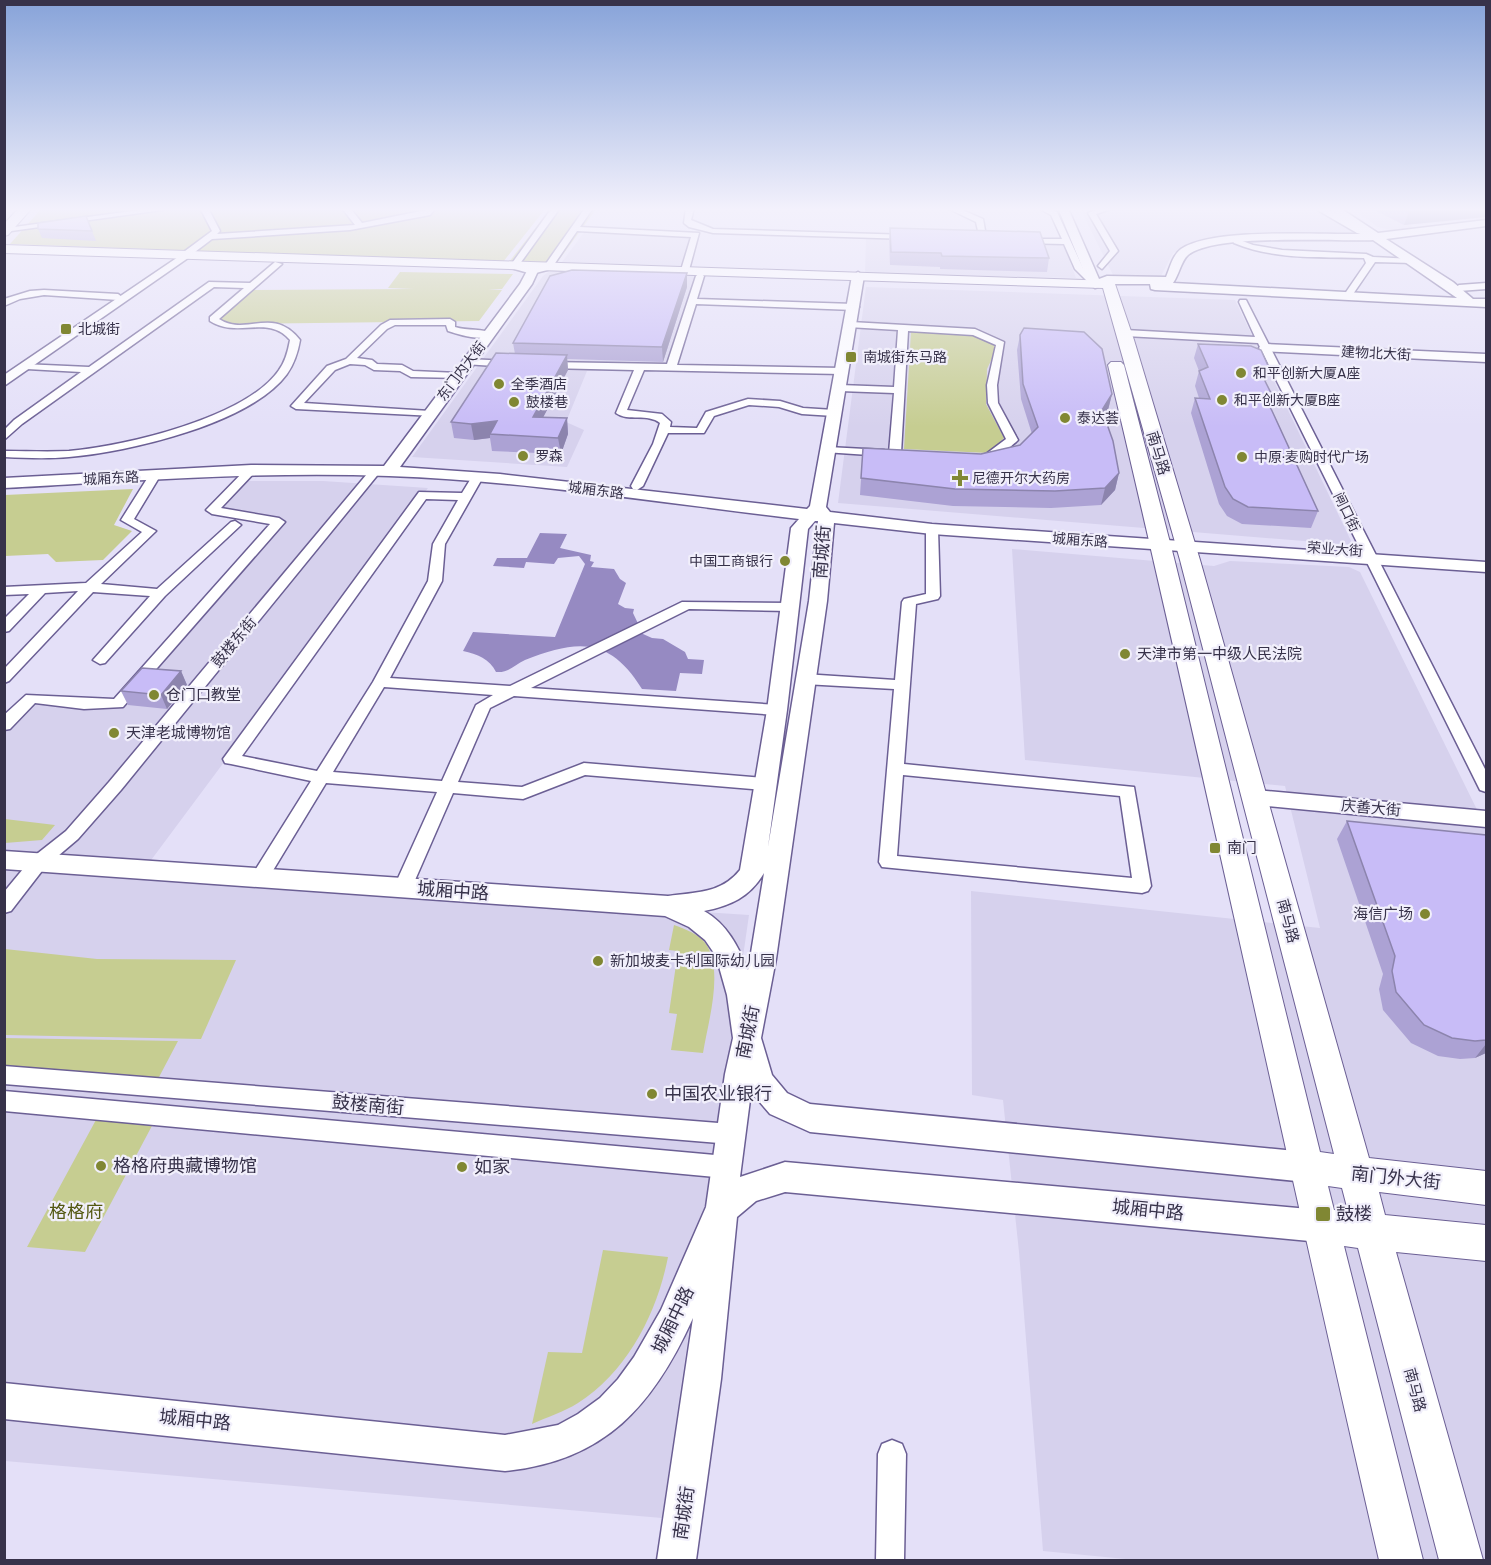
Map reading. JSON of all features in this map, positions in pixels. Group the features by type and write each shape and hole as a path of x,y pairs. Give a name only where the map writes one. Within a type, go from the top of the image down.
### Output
{"main road":[{"path":"941,281 1103,285"},
{"name":"南马路","path":"1103,285 1116,342 1172,542 1255,798 1461,1560"},
{"name":"南马路","path":"1116,342 1172,542 1306,1167 1401,1560"},
{"name":"南门外大街","path":"1306,1167 1486,1188"},
{"path":"1320,1226 1486,1243"}],"street":[{"path":"4,373 143,281"},
{"path":"4,381 147,281"},
{"path":"4,454 52,455 119,446 180,432 213,419 259,393 280,376 292,355 295,340 286,327 280,325 257,324 236,327 213,319 257,281"},
{"name":"东门内大街","path":"387,468 430,414 527,281"},
{"path":"671,367 698,281"},
{"name":"南城街","path":"678,1560 704,1379 726,1167 773,896 804,679 818,601 817,514 858,281"},
{"path":"1097,281 1103,285 1482,305"},
{"path":"1100,281 1103,285"},
{"path":"1103,285 1168,281"},
{"path":"1348,295 1357,281"},
{"path":"1444,281 1482,305"},
{"path":"1448,281 1482,305"},
{"path":"4,437 18,422 212,284 251,286"},
{"path":"1103,285 1348,295 1482,305"},
{"path":"1459,288 1486,286"},
{"path":"4,303 12,298 44,293 118,297"},
{"path":"692,301 854,307"},
{"name":"闸口街","path":"1243,302 1368,555 1486,786"},
{"path":"430,414 296,406 331,368 349,361 384,327 393,322 450,322 451,328 467,333 489,334"},
{"path":"851,325 975,332 1001,344 992,385 993,403 1012,440 989,457 962,458"},
{"path":"828,450 901,454 899,390 903,328"},
{"path":"1116,342 1264,344"},
{"name":"建物北大街","path":"1264,344 1486,358"},
{"path":"349,361 368,362 374,367 402,368 411,374 458,376"},
{"path":"33,362 102,363"},
{"path":"33,362 92,370"},
{"path":"468,362 843,371"},
{"path":"637,486 666,422 658,416 621,413 640,367"},
{"path":"840,388 899,390"},
{"path":"663,430 700,431 710,414 748,402 780,404 802,411 834,413"},
{"name":"城厢东路","path":"4,474 283,462 387,468 817,514 932,529 1172,542"},
{"name":"城厢东路","path":"4,483 251,470 387,468 492,470 637,486 817,514 1172,542"},
{"name":"鼓楼东街","path":"4,906 39,862 72,835 115,786 387,468"},
{"path":"4,725 31,698 84,704 118,704 279,522 212,510 251,470"},
{"path":"4,678 90,587 150,531 127,520 154,476"},
{"path":"260,877 380,682 435,581 439,544 477,477"},
{"path":"466,497 423,495 231,759 321,777 447,789 523,793 584,770 765,784"},
{"name":"南城街","path":"667,906 723,899 736,892 752,872 777,710 800,528 817,514"},
{"path":"100,660 160,593 236,525"},
{"path":"896,769 1128,791 1142,886 888,862 909,602 933,596 932,529"},
{"name":"荣业大街","path":"1172,542 1486,560"},
{"name":"荣业大街","path":"1368,555 1486,567"},
{"path":"4,591 90,587 160,593"},
{"path":"4,628 41,589"},
{"path":"403,887 484,705 687,605 790,607"},
{"path":"804,679 902,685"},
{"path":"380,682 777,710"},
{"name":"庆善大街","path":"1255,798 1486,819"},
{"name":"城厢中路","path":"4,860 667,906 698,918 715,933 728,952 738,981 747,1040 760,1080 767,1092 779,1103 810,1118 1306,1167"},
{"name":"鼓楼南街","path":"4,1075 731,1134"},
{"name":"鼓楼南街","path":"4,1101 726,1167"},
{"name":"城厢中路","path":"4,1401 505,1453 539,1449 568,1440 597,1422 638,1383 675,1323 723,1208 744,1190 760,1183 785,1177 1320,1226"},
{"path":"890,1560 892,1454"}],"shaded area":[{"path":"539,281 698,281 671,369 587,371 566,422 584,430 567,467 412,457"},
{"path":"866,287 1235,300 1353,545 838,503"},
{"path":"245,481 323,481 428,488 140,875 749,915 662,1518 5,1461 4,727 33,698 123,704 284,520 216,508"},
{"path":"540,533 567,534 560,548 591,555 590,561 594,562 591,567 614,569 620,579 626,583 618,604 634,609 633,613 643,634 663,639 685,652 688,659 704,660 702,674 680,673 676,691 642,689 618,660 605,651 591,647 561,648 525,660 501,672 496,672 482,658 463,651 473,632 555,637 585,564 579,556 558,558 554,564 526,562 524,568 493,566 497,558 527,558"},
{"path":"1012,549 1214,566 1230,561 1349,567 1360,572 1486,828 1486,1560 1136,1560 1043,1551 1019,1252 1003,1100 972,1095 971,891 1320,928 1285,786 1025,760"}],"green space":[{"path":"393,281 508,281 502,289 488,289 502,290 479,321 225,324 216,318 249,290 414,289 388,288"},
{"path":"911,332 981,335 999,344 987,369 986,404 1004,438 989,453 904,449"},
{"path":"133,489 114,525 132,531 103,560 56,562 48,554 5,556 5,495"},
{"path":"5,819 55,825 42,840 5,843"},
{"path":"674,925 700,937 711,955 714,968 713,997 703,1053 671,1050 677,1014 669,1013 678,951 669,950"},
{"path":"5,949 97,959 236,960 201,1039 5,1035"},
{"path":"4,1038 178,1041 158,1079 5,1067"},
{"name":"格格府","path":"97,1118 154,1122 85,1252 27,1247"},
{"path":"603,1250 668,1257 648,1319 626,1358 596,1390 578,1403 532,1424 548,1352 582,1353"}],"building":[{"path":"547,281 684,281 662,347 513,343"},
{"name":"泰达荟","path":"1024,328 1084,332 1102,349 1112,394 1102,410 1113,441 1119,473 1105,488 1055,491 955,489 861,478 863,448 981,454 1020,445 1038,427 1023,384 1020,335"},
{"path":"1198,344 1251,346 1261,350 1270,370 1261,373 1273,397 1267,400 1318,511 1248,507 1233,499 1225,487 1195,398 1210,399 1199,371 1208,367"},
{"name":"鼓楼巷","path":"496,353 567,355 533,417 567,418 558,438 490,434 497,421 471,424 451,422"},
{"path":"142,668 181,671 161,695 121,691"},
{"name":"海信广场","path":"1347,821 1486,835 1486,1040 1452,1038 1424,1025 1396,992 1392,971 1395,956"}],"place":[{"name":"北城街","path":"66,329"},
{"name":"南城街东马路","path":"851,357"},
{"name":"和平创新大厦A座","path":"1241,373"},
{"name":"全季酒店","path":"499,384"},
{"name":"和平创新大厦B座","path":"1222,400"},
{"name":"鼓楼巷","path":"514,402"},
{"name":"泰达荟","path":"1065,418"},
{"name":"罗森","path":"523,456"},
{"name":"中原·麦购时代广场","path":"1242,457"},
{"name":"尼德开尔大药房","path":"960,478"},
{"name":"中国工商银行","path":"785,561"},
{"name":"天津市第一中级人民法院","path":"1125,654"},
{"name":"仓门口教堂","path":"154,695"},
{"name":"天津老城博物馆","path":"114,733"},
{"name":"南门","path":"1215,848"},
{"name":"海信广场","path":"1425,914"},
{"name":"新加坡麦卡利国际幼儿园","path":"598,961"},
{"name":"中国农业银行","path":"652,1094"},
{"name":"格格府典藏博物馆","path":"101,1166"},
{"name":"如家","path":"462,1167"},
{"name":"鼓楼","path":"1323,1214"}]}
